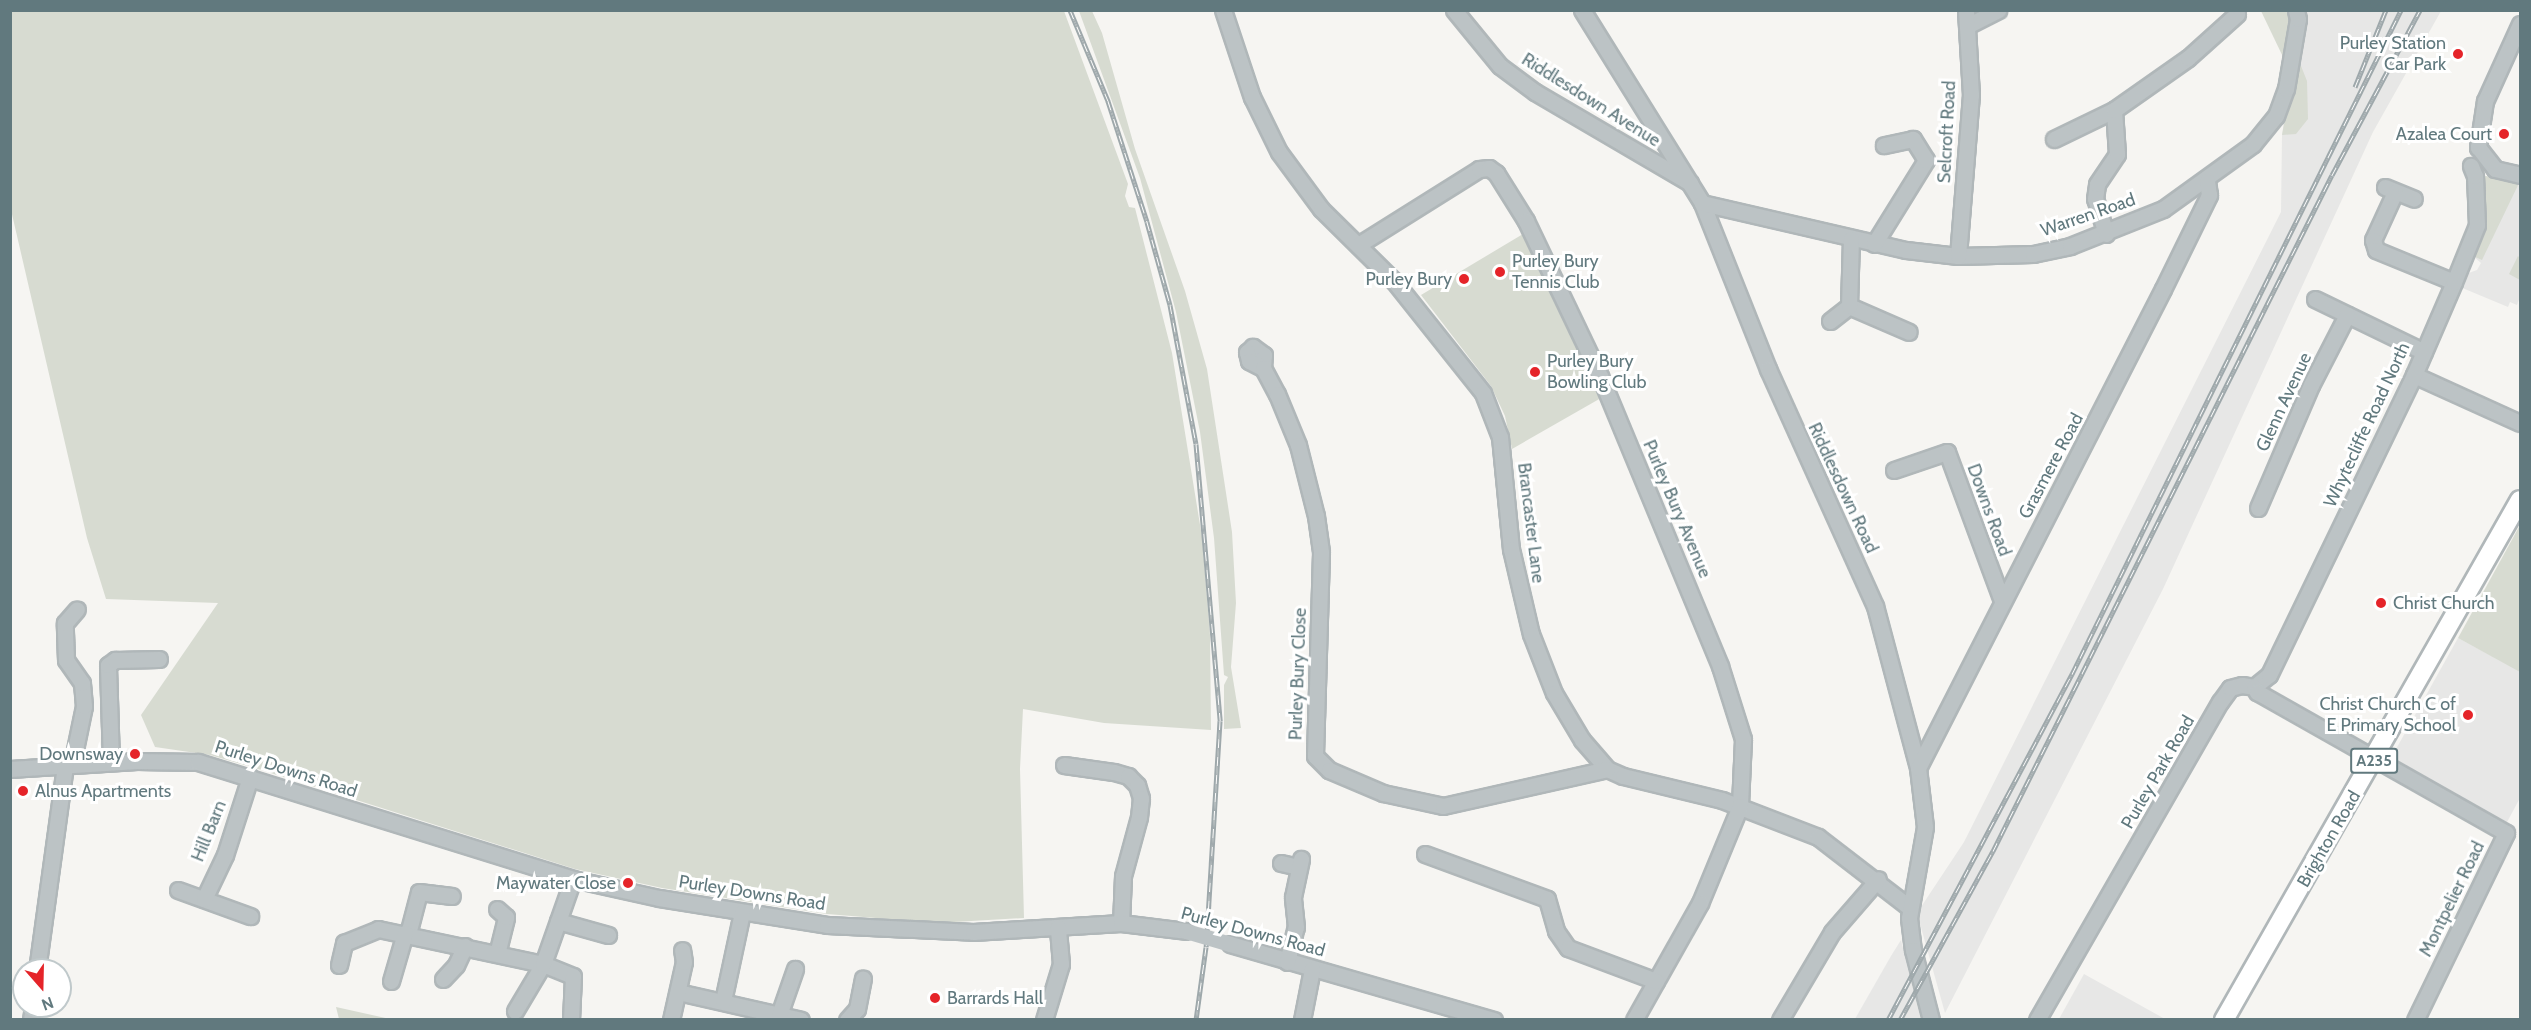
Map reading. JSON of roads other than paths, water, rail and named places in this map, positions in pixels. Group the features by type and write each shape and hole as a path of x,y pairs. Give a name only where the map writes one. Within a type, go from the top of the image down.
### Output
{"main road":[{"name":"Brighton Road","path":"2224,1020 2520,500"}],"street":[{"name":"Brancaster Lane","path":"1223,10 1252,97 1279,152 1322,209 1394,281 1435,330 1471,376 1491,411 1506,475 1511,549 1531,634 1564,712 1607,769"},
{"name":"Riddlesdown Avenue","path":"1454,10 1500,66 1535,92 1692,184"},
{"name":"Riddlesdown Road","path":"1582,10 1702,203 1768,369 1875,606 1918,768 1925,827 1909,908 1913,950 1931,1020"},
{"path":"1968,18 1998,10"},
{"name":"Warren Road","path":"1702,203 1874,244 1958,256 2033,254 2106,234 2163,209 2207,180 2253,144 2276,116 2286,89 2298,19 2296,10"},
{"path":"2054,139 2114,110 2188,58 2237,14"},
{"name":"Selcroft Road","path":"1958,256 1971,95 1968,18"},
{"path":"2520,24 2485,101 2478,147 2495,169 2520,175"},
{"path":"2106,234 2095,198 2097,184 2117,154 2114,110"},
{"path":"1874,244 1926,160 1913,139 1903,138 1884,145"},
{"name":"Whytecliffe Road North","path":"2254,687 2269,675 2414,375 2454,282 2477,225 2475,176 2471,166"},
{"name":"Purley Bury Avenue","path":"1358,245 1479,169 1489,168 1496,173 1526,222 1600,376 1720,666 1743,739 1740,806 1700,903 1634,1020"},
{"name":"Grasmere Road","path":"1918,768 2187,240 2209,195 2207,180"},
{"path":"2414,199 2390,189 2373,240 2376,250 2454,282"},
{"path":"1850,306 1851,239"},
{"path":"2315,299 2424,352"},
{"path":"1830,321 1850,306"},
{"path":"1850,306 1909,332"},
{"name":"Glenn Avenue","path":"2258,508 2311,386 2347,315"},
{"name":"Purley Bury Close","path":"1263,368 1298,445 1316,516 1321,553 1315,756 1329,770 1383,794 1443,806 1607,769"},
{"path":"2414,375 2520,423"},
{"name":"Downs Road","path":"1894,470 1947,452 2002,601"},
{"path":"39,958 69,765 84,706 82,681 66,660 65,623 77,609"},
{"path":"111,762 108,665 116,660 159,659"},
{"path":"2254,687 2257,692 2375,758"},
{"name":"Purley Park Road","path":"2037,1020 2220,702 2230,688 2254,687"},
{"name":"Montpelier Road","path":"2375,758 2506,833 2415,1020"},
{"name":"Purley Downs Road","path":"10,769 111,762 189,761 250,777 573,879 742,912 827,925 929,932 1121,923 1186,931 1494,1020"},
{"path":"1607,769 1740,806 1818,837 1878,879 1909,908"},
{"path":"1071,771 1128,776 1137,785 1141,798 1123,876 1121,923"},
{"name":"Hill Barn","path":"204,899 225,855 250,777"},
{"path":"1425,854 1547,899 1556,931 1568,948 1656,981"},
{"path":"1281,862 1300,863 1293,897 1296,927 1287,962"},
{"path":"515,1011 543,964 573,879"},
{"path":"1780,1020 1832,932 1878,879"},
{"path":"178,890 250,916"},
{"path":"391,981 419,892 452,896"},
{"path":"497,909 506,917 497,954"},
{"path":"723,1001 742,912"},
{"path":"558,921 608,935"},
{"path":"1044,1020 1060,964 1058,927"},
{"path":"339,965 340,948 352,937 378,929 407,933 543,964 573,976 571,1020"},
{"path":"443,979 456,965 465,946"},
{"path":"671,1020 684,962 682,950"},
{"path":"779,1015 795,969"},
{"path":"1302,1020 1312,969"},
{"path":"847,1020 857,1009 862,979"},
{"path":"678,992 723,1001 760,1015 779,1015 801,1020"}],"railway":[{"path":"1070,10 1108,101 1147,222 1170,305 1196,444 1220,721 1206,947 1196,1020"},
{"path":"2355,87 2386,10"},
{"path":"1888,1020 2072,674 2401,10"},
{"path":"1900,1020 1993,851 2332,175 2420,10"}],"place":[{"name":"Purley Station Car Park","path":"2458,54"},
{"name":"Azalea Court","path":"2504,134"},
{"name":"Purley Bury Tennis Club","path":"1500,272"},
{"name":"Purley Bury","path":"1464,279"},
{"name":"Purley Bury Bowling Club","path":"1535,372"},
{"name":"Christ Church","path":"2381,603"},
{"name":"Christ Church C of E Primary School","path":"2468,715"},
{"name":"Downsway","path":"135,754"},
{"name":"Alnus Apartments","path":"23,791"},
{"name":"Maywater Close","path":"628,883"},
{"name":"Barrards Hall","path":"935,998"}]}
